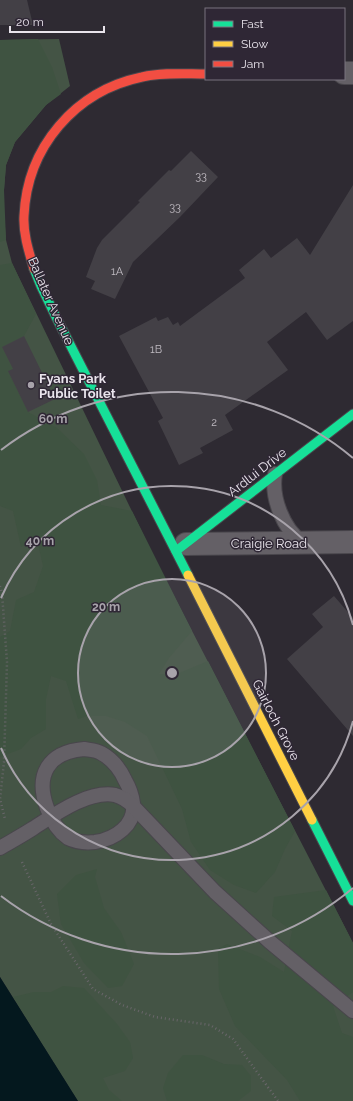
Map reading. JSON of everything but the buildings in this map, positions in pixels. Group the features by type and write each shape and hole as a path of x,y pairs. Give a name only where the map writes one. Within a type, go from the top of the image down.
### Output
{"street":[{"name":"Ballater Avenue","path":"181,547 55,315 41,285 32,264 28,246 25,231 24,206 35,160 49,136 76,108 86,100 103,90 136,78 153,75 205,74"},
{"name":"Ardlui Drive","path":"181,547 353,414"},
{"name":"Craigie Road","path":"181,547 302,542 353,542"},
{"name":"Gairloch Grove","path":"181,547 353,901"}],"lane":[{"path":"275,474 274,483 276,494 284,521 293,534 302,542"},
{"path":"84,749 102,753 115,763 124,777 132,795 132,817 121,831 110,838 95,842 77,841 68,838 56,826 51,817 44,802 42,793 43,778 52,761 59,755 68,751 84,749"},
{"path":"5,845 76,803 95,795 115,795 126,800 215,892 268,941 353,1011"}],"path":[{"path":"0,586 2,593 7,662 4,762 0,799 5,845 51,924 93,989 122,1006 155,1017 210,1025 227,1035 233,1039 278,1101"}],"green space":[{"path":"38,39 52,67 61,94 46,105 15,142 6,165 4,190 6,240 0,242 0,40"},
{"path":"59,39 70,86 46,105 15,142 6,165 4,213 6,240 12,263 156,561 353,943 353,1101 78,1101 0,977 0,40"},
{"path":"12,263 36,314 24,336 2,347 13,369 8,371 28,412 57,428 84,454 97,480 101,505 132,511 192,631 169,658 159,674 177,674 208,661 295,831 275,872 256,893 234,885 210,870 191,842 182,809 147,736 125,722 106,716 87,716 78,719 66,681 51,676 46,699 46,729 31,738 21,749 0,757 0,637 10,631 16,600 34,592 43,566 37,539 21,547 13,511 0,506 0,265"},
{"path":"97,869 95,877 104,908 121,932 134,964 122,986 108,988 84,963 61,924 57,894 76,875"},
{"path":"326,890 353,943 353,992 333,1006 342,1033 353,1037 353,1101 300,1101 287,1080 235,1026 219,989 218,949 227,944 260,957 284,972 292,931 272,916 274,897"},
{"path":"63,986 84,988 117,1024 130,1042 133,1058 125,1071 103,1078 109,1090 122,1101 78,1101 13,997 34,992 51,992"},
{"path":"183,1055 202,1055 224,1064 242,1065 251,1076 251,1091 238,1101 167,1101 163,1088 168,1073"}],"water":[{"path":"0,977 78,1101 0,1101"}],"traffic: fast":[{"path":"34,269 57,319 188,575"},
{"path":"176,551 353,414"},
{"path":"312,820 353,901"}],"traffic: slow":[{"path":"188,575 312,820"}],"traffic: jam":[{"path":"34,269 24,229 27,191 34,167 45,145 59,126 76,109 96,95 118,84 158,74 205,74"}],"place":[{"name":"Fyans Park Public Toilet","path":"31,385"}]}
